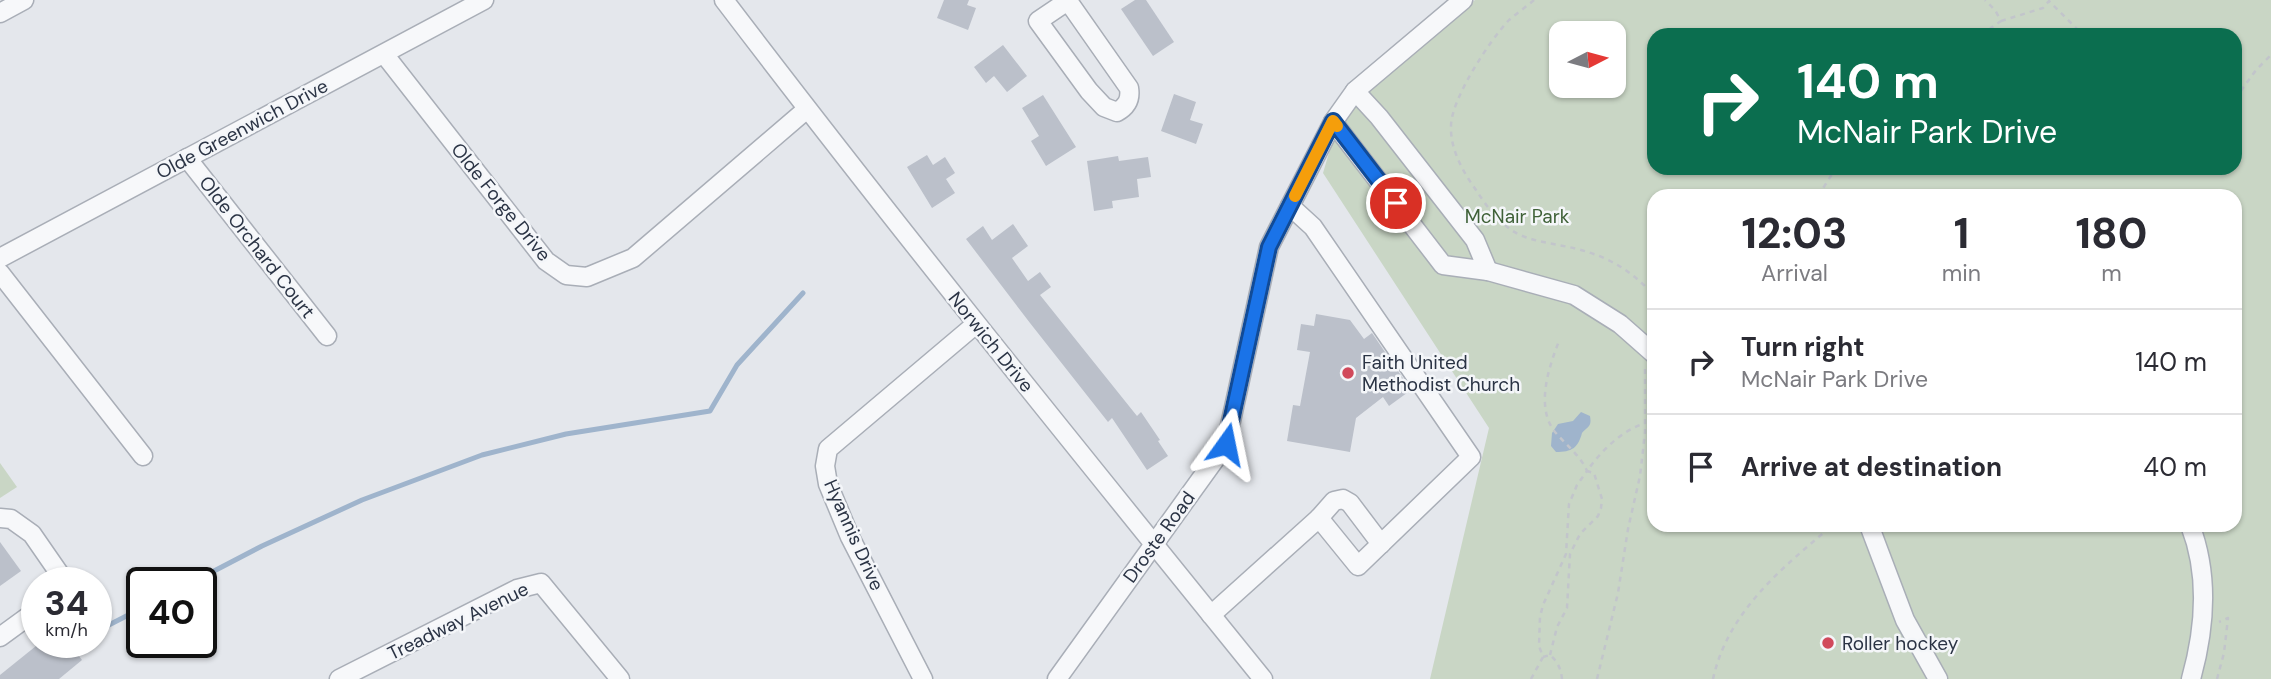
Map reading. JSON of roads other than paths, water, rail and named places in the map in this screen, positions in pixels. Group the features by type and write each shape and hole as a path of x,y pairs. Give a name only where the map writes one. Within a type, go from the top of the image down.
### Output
{"street":[{"path":"0,13 24,0"},
{"name":"Olde Greenwich Drive","path":"0,258 484,0"},
{"name":"Norwich Drive","path":"724,0 976,324 1263,679"},
{"path":"1068,0 1129,88 1130,95 1125,107 1117,112 1104,107 1089,91 1038,21 1068,0"},
{"name":"Droste Road","path":"1057,679 1226,444 1269,247 1333,121 1355,91 1464,0"},
{"name":"Olde Forge Drive","path":"384,54 546,261 566,275 587,277 633,258 807,109"},
{"path":"1355,91 1379,117 1475,240 1488,271"},
{"path":"1333,121 1443,265 1488,271 1574,295 1620,324 1647,348"},
{"name":"Olde Orchard Court","path":"187,158 327,336"},
{"path":"1290,205 1313,227 1471,457 1358,566 1319,517"},
{"path":"0,274 143,456"},
{"name":"Hyannis Drive","path":"923,679 850,537 828,484 825,466 828,449 976,324"},
{"path":"1211,615 1334,501 1343,499 1349,503 1381,544"},
{"path":"0,518 11,519 32,534 55,567"},
{"path":"1872,532 1905,620 1938,679"},
{"path":"2191,679 2202,627 2202,580 2193,532"},
{"name":"Treadway Avenue","path":"339,679 517,589 541,583 620,679"},
{"path":"0,637 21,622"}],"water":[{"path":"1581,412 1590,416 1589,426 1574,448 1556,452 1551,446 1552,433 1558,424 1573,421"}],"waterway":[{"path":"217,569 362,500 482,455 566,434 710,411 737,365 803,293"},
{"path":"112,623 126,616"}],"place":[{"name":"Faith United Methodist Church","path":"1348,373"},
{"name":"Roller hockey","path":"1828,643"}],"park label":[{"name":"McNair Park","path":"1517,216"}]}
